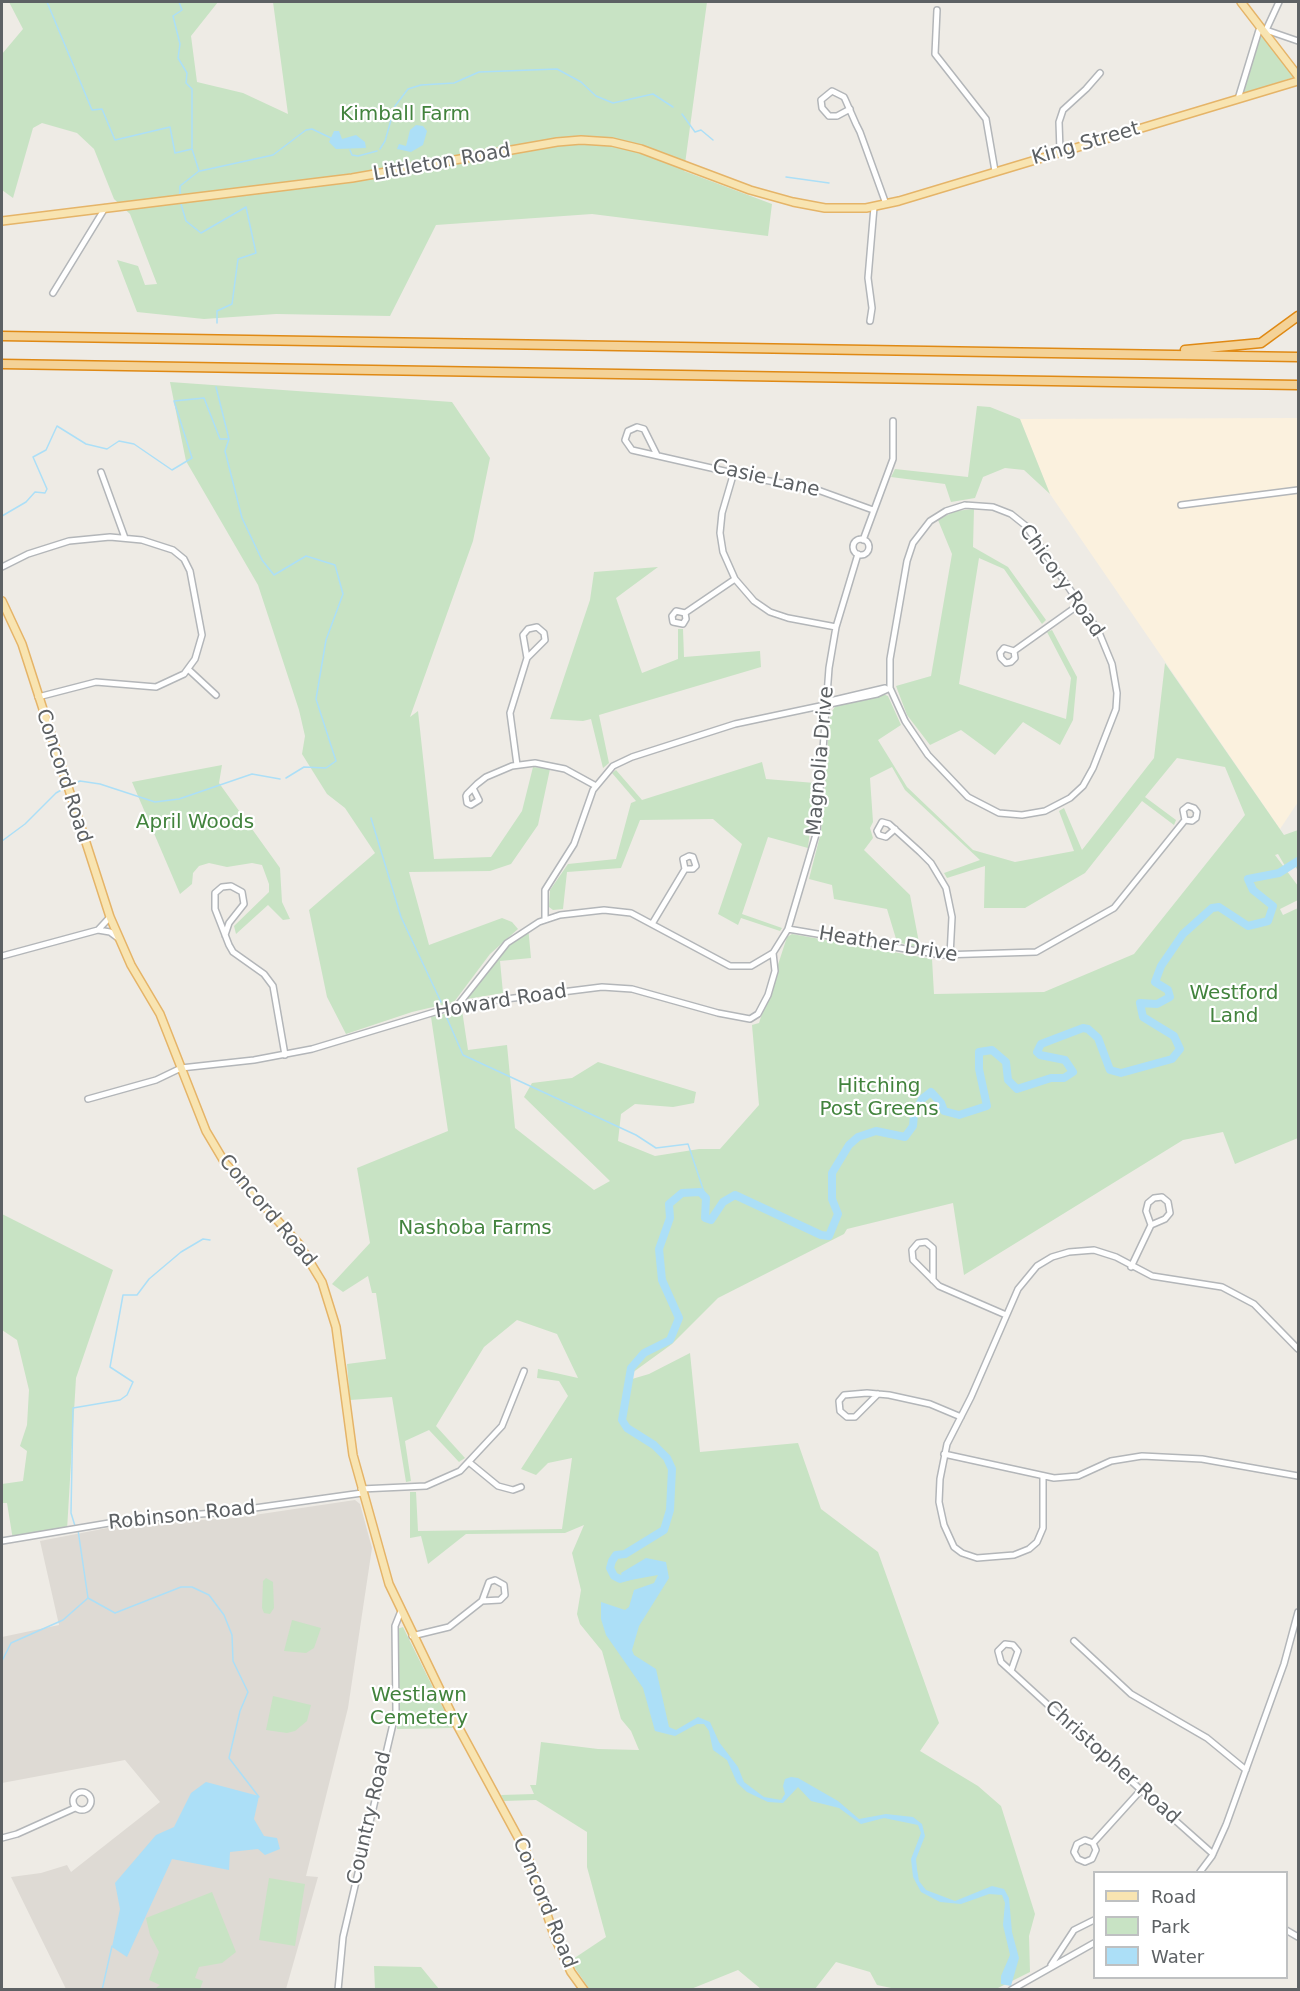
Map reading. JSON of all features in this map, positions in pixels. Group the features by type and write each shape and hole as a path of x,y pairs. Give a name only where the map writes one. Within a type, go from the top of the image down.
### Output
{"highway":[{"path":"1096,354 1251,346 1267,340 1299,316"},
{"path":"2,336 1299,357"},
{"path":"2,364 1299,385"}],"main road":[{"path":"1241,2 1266,30 1299,76"},
{"name":"King Street","path":"874,207 1299,81"},
{"name":"Littleton Road","path":"2,221 352,178 557,142 588,140 641,149 750,190 793,202 825,208 874,207"},
{"name":"Concord Road","path":"2,601 5,614 22,644 118,938 160,1014 215,1148 242,1183 299,1244 322,1282 336,1327 349,1432 362,1491 389,1584 412,1636 526,1852 555,1938 571,1972 584,1989"}],"street":[{"path":"1266,30 1279,2"},
{"path":"937,10 935,54 986,119 995,171"},
{"path":"1238,99 1259,30 1266,30 1299,41"},
{"path":"1060,151 1059,122 1063,110 1086,90 1100,73"},
{"path":"850,109 837,116 829,116 823,110 821,100 826,93 838,92 844,97 850,109 886,204"},
{"path":"870,321 872,308 868,278 874,207"},
{"path":"53,293 105,208"},
{"name":"Magnolia Drive","path":"858,554 854,550 854,544 863,540 893,459 893,421"},
{"name":"Casie Lane","path":"657,455 644,429 637,426 628,431 625,440 630,448 657,455 823,491 873,510"},
{"path":"100,472 125,538"},
{"path":"734,472 722,513 720,532 726,562 735,579 747,595 770,612 788,618 836,627"},
{"path":"1181,504 1299,490"},
{"name":"Chicory Road","path":"965,505 984,505 1002,510 1019,520 1032,533 1080,604 1098,630 1109,655 1116,684 1116,709 1110,730 1088,777 1071,798 1055,808 1034,814 1011,814 989,809 968,797 928,755 905,721 890,688 890,659 909,552 923,528 946,511 965,505"},
{"path":"2,567 28,554 88,537 125,538 173,550 189,567 202,635 198,653 188,669 174,681 156,687 96,682 38,697"},
{"name":"Magnolia Drive","path":"858,554 868,550 868,544 863,540"},
{"name":"Magnolia Drive","path":"773,953 788,929 817,831 825,703 836,627 858,554"},
{"path":"685,613 735,579"},
{"path":"1014,651 1080,604"},
{"path":"518,765 510,712 527,658 523,635 528,629 537,627 543,631 545,640 527,658"},
{"path":"188,669 216,695"},
{"path":"545,919 545,890 574,844 596,786 613,766 632,757 735,724 866,691 890,688"},
{"path":"473,788 491,774 518,765 540,763 559,767 596,786"},
{"name":"Heather Drive","path":"788,929 950,956 1029,954 1051,946 1106,914 1122,901 1185,820"},
{"path":"895,830 931,863 946,888 952,917 950,956"},
{"path":"652,924 685,869"},
{"path":"225,935 231,920 244,904 242,892 231,886 220,888 213,899 225,935 235,955 264,974 273,986 285,1055"},
{"path":"458,1005 507,943 545,919 612,910 631,913 710,958 730,966 751,966 773,953"},
{"path":"98,930 110,917"},
{"path":"2,956 98,930 110,932 118,938"},
{"name":"Howard Road","path":"88,1099 156,1080 181,1068 285,1055 330,1044 458,1005 619,987 750,1019 758,1014 768,995 775,971 773,953"},
{"path":"1131,1267 1151,1224 1165,1219 1170,1213 1168,1202 1162,1197 1154,1198 1148,1203 1146,1211 1151,1224"},
{"path":"933,1280 933,1248 926,1242 918,1243 912,1250 912,1257 933,1280 945,1290 1006,1315"},
{"path":"1043,1477 1043,1528 1036,1542 1019,1554 972,1557 954,1547 944,1525 939,1490 944,1454 1018,1289 1030,1273 1060,1254 1094,1250 1116,1257 1131,1267 1160,1278 1213,1284 1239,1294 1260,1308 1299,1349"},
{"name":"Robinson Road","path":"2,1541 117,1521 226,1512 362,1491 433,1485 449,1479 470,1463 502,1426 524,1371"},
{"path":"878,1394 855,1417 847,1417 840,1411 839,1401 847,1394 878,1394 930,1404 961,1417"},
{"path":"944,1454 1043,1477 1078,1476 1111,1461 1142,1456 1202,1459 1299,1476"},
{"path":"470,1463 498,1486 513,1490 521,1487"},
{"path":"412,1636 449,1627 482,1601 489,1582 495,1580 504,1585 505,1595 500,1600 482,1601"},
{"name":"Country Road","path":"339,1989 345,1930 396,1711 395,1626 401,1611"},
{"path":"1201,1871 1213,1854 1246,1770 1284,1664 1299,1612"},
{"path":"1074,1641 1131,1694 1204,1737 1246,1770"},
{"name":"Christopher Road","path":"1011,1671 1018,1651 1013,1645 1005,1644 999,1649 998,1657 1011,1671 1213,1854"},
{"path":"1093,1844 1141,1790"},
{"path":"2,1838 17,1834 75,1808"},
{"path":"1085,1840 1093,1844 1096,1850 1094,1858 1085,1862 1078,1859 1074,1852 1077,1844 1085,1840"},
{"path":"1048,1969 1074,1930 1093,1921"},
{"path":"1011,1989 1093,1944"}],"shaded area":[{"path":"1298,418 1298,802 1280,829 1050,494 1020,419"},
{"path":"355,1500 360,1504 372,1548 348,1708 306,1876 318,1877 286,1989 66,1989 11,1877 41,1873 67,1865 71,1872 160,1802 125,1760 2,1783 2,1637 59,1625 40,1541 123,1525 234,1518"}],"green space":[{"name":"Kimball Farm","path":"9,2 218,2 191,36 197,82 243,93 288,114 273,2 707,2 684,171 772,204 768,236 592,214 436,225 390,316 276,314 204,319 137,312 117,260 138,266 145,285 157,284 130,214 114,199 94,149 77,133 42,123 33,128 13,198 2,190 2,54 23,29"},
{"path":"1260,35 1266,37 1294,77 1243,94"},
{"path":"170,382 452,402 490,458 473,541 410,717 418,711 434,859 491,857 522,811 533,767 550,769 538,825 511,864 490,871 409,872 429,945 502,918 512,922 518,929 490,954 454,1002 412,1012 346,1034 327,997 309,910 375,853 345,808 327,794 302,754 305,736 299,710 258,585 186,461"},
{"path":"977,406 990,407 1020,419 1050,494 1024,470 1005,468 983,477 975,498 951,502 945,484 891,477 895,469 968,477"},
{"path":"974,509 973,547 1008,567 1046,620 1042,624 1004,569 979,558 959,684 1066,719 1071,678 1047,632 1052,630 1077,677 1073,720 1060,745 1023,722 995,755 961,730 930,745 907,715 896,686 931,676 952,554 938,520 955,511"},
{"path":"658,567 616,598 642,673 678,659 678,629 683,629 684,657 760,651 761,667 599,715 609,763 603,768 591,719 583,721 550,719 590,600 594,572"},
{"path":"1165,663 1284,835 1298,830 1298,871 1293,862 1285,866 1278,854 1275,855 1298,886 1298,900 1280,909 1283,915 1298,908 1298,1138 1235,1164 1223,1132 1183,1140 964,1275 953,1203 847,1229 844,1234 718,1298 672,1344 632,1373 632,1379 649,1374 690,1353 700,1452 798,1443 821,1509 878,1552 939,1723 920,1751 978,1786 1001,1806 1035,1914 1029,1936 1030,1972 994,1990 896,1989 877,1985 870,1972 836,1962 815,1989 761,1989 738,1970 691,1989 584,1989 588,1987 570,1961 606,1937 587,1867 587,1832 536,1800 504,1801 501,1795 534,1794 530,1785 536,1785 541,1742 598,1749 639,1750 631,1731 621,1719 602,1651 580,1624 577,1614 581,1590 572,1553 584,1525 565,1533 466,1534 428,1564 421,1536 410,1538 410,1492 416,1492 418,1531 562,1529 572,1458 548,1463 536,1475 521,1469 568,1396 559,1381 537,1378 538,1369 578,1378 557,1334 517,1320 484,1347 436,1426 465,1458 459,1462 429,1430 405,1441 411,1481 406,1482 392,1397 350,1400 347,1364 386,1359 376,1293 372,1293 368,1276 343,1292 332,1284 370,1243 357,1168 448,1131 431,1017 462,1010 468,1050 507,1045 515,1128 594,1190 610,1181 524,1097 532,1083 572,1078 598,1062 696,1092 694,1103 673,1107 635,1104 621,1114 618,1141 655,1156 699,1149 720,1149 759,1105 752,1025 759,1023 787,937 792,934 932,959 934,994 1044,992 1134,954 1245,815 1225,767 1177,758 1145,797 1176,820 1174,825 1142,801 1085,873 1025,908 984,908 985,866 947,878 944,873 980,860 905,790 892,767 870,778 873,822 870,828 873,838 864,850 910,895 920,948 897,942 887,909 834,899 832,885 809,879 821,832 830,714 837,704 883,694 888,696 901,725 878,740 907,787 973,850 1015,862 1074,851 1059,811 1064,808 1082,850 1154,758"},
{"path":"762,762 766,779 815,783 808,848 768,837 742,914 782,928 780,931 741,918 738,925 718,914 742,844 713,819 640,820 621,868 567,872 563,909 553,910 549,907 550,890 568,864 616,859 631,803 636,801 612,773 616,770 642,800"},
{"name":"April Woods","path":"222,765 219,783 280,868 282,902 290,919 283,920 268,905 236,934 234,926 269,892 269,884 262,865 252,863 227,867 209,863 199,866 193,873 192,884 180,894 132,782"},
{"path":"528,926 531,958 500,961 503,993 461,1000 496,951"},
{"path":"2,1214 113,1270 76,1378 67,1530 13,1540 7,1503 2,1503 2,1484 23,1481 27,1451 20,1446 27,1425 29,1390 17,1340 2,1330"},
{"path":"266,1578 273,1582 274,1608 270,1614 264,1613 262,1608 263,1581"},
{"path":"292,1620 321,1628 314,1648 306,1653 284,1651"},
{"name":"Westlawn Cemetery","path":"403,1627 453,1728 397,1729 397,1629"},
{"path":"273,1696 311,1705 307,1721 295,1731 287,1733 266,1730"},
{"path":"269,1878 305,1884 295,1946 259,1940"},
{"path":"212,1892 236,1952 222,1963 199,1967 195,1978 203,1981 200,1989 155,1989 160,1985 149,1980 159,1952 150,1935 146,1918"},
{"path":"374,1966 421,1967 439,1989 375,1989"}],"water":[{"path":"416,125 423,126 427,131 423,145 411,152 397,149 399,144 406,146 410,130"},
{"path":"334,131 339,131 342,139 356,135 365,142 366,148 336,149 329,142"},
{"path":"646,1558 666,1562 669,1578 639,1626 632,1650 634,1655 656,1669 669,1727 676,1730 698,1717 710,1722 719,1742 738,1767 744,1782 764,1797 781,1800 785,1794 783,1786 785,1779 791,1777 798,1778 838,1801 859,1819 886,1814 913,1817 922,1824 925,1836 916,1859 919,1881 926,1890 955,1901 992,1886 1004,1889 1009,1898 1012,1932 1019,1958 1011,1986 1001,1984 1001,1976 1010,1955 1003,1925 1005,1903 1002,1895 989,1894 961,1904 940,1902 921,1892 913,1877 911,1859 921,1833 918,1825 884,1818 861,1824 839,1808 811,1801 798,1787 783,1803 768,1802 747,1792 737,1783 727,1760 713,1750 709,1731 704,1724 697,1724 675,1736 655,1731 643,1688 606,1635 601,1619 601,1602 625,1610 629,1607 634,1590 654,1583 658,1575 625,1581 621,1573"},
{"path":"206,1782 259,1796 254,1819 264,1836 277,1838 280,1849 265,1855 258,1849 230,1852 229,1870 172,1859 127,1957 112,1947 120,1909 115,1883 156,1835 174,1827 191,1793"}],"waterway":[{"path":"47,2 92,110 102,109 115,140 170,127 175,153 192,149 199,171 180,186 180,195"},
{"path":"179,2 182,10 173,16 180,44 178,58 187,73 186,83 192,89 192,148"},
{"path":"380,149 385,141 395,106 408,89 421,85 454,83 479,72 557,69 581,82 596,96 613,103 653,94 673,107"},
{"path":"682,114 695,132 701,130 713,140"},
{"path":"200,171 273,155 306,130 312,129 331,138"},
{"path":"350,150 352,155 358,156 377,151"},
{"path":"786,177 829,183"},
{"path":"181,204 186,221 201,233 246,207 256,253 238,259 232,304 217,311 217,323"},
{"path":"216,387 229,439 225,451 242,518 262,560 274,575 306,556 335,565 343,594 326,640 316,699 336,761 326,768 304,767 286,778"},
{"path":"2,516 26,502 35,492 45,493 47,489 33,457 46,450 57,426 86,444 107,449 119,441 134,444 172,470 192,458 174,401 204,398 220,439 229,439"},
{"path":"73,784 80,781 100,784 155,802 179,799 252,774 280,779"},
{"path":"2,841 25,824 56,793 63,789"},
{"path":"371,818 401,917 441,1002"},
{"path":"634,1575 620,1579 614,1576 610,1568 612,1561 616,1555 625,1554 664,1530 670,1510 672,1469 667,1458 654,1445 627,1428 622,1420 631,1368 644,1353 670,1340 679,1318 662,1280 659,1249 670,1218 669,1204 682,1193 700,1192 706,1198 705,1218 711,1220 723,1202 735,1195 821,1235 829,1236 838,1214 832,1199 832,1173 849,1145 858,1137 876,1131 905,1137 913,1126 914,1115 922,1099 931,1092 941,1103 944,1111 959,1115 987,1106 979,1069 979,1052 992,1050 1006,1062 1008,1080 1017,1089 1051,1078 1064,1078 1073,1072 1065,1060 1040,1055 1037,1052 1041,1044 1083,1028 1088,1029 1098,1038 1110,1070 1121,1073 1172,1059 1180,1049 1174,1036 1143,1017 1140,1003 1157,1004 1170,997 1168,990 1155,982 1161,966 1183,934 1212,908 1219,907 1248,926 1268,921 1273,906 1253,890 1248,879 1279,873 1298,861"},
{"path":"446,1016 463,1055 636,1135 656,1148 688,1144 706,1198"},
{"path":"75,1526 71,1513 73,1408 120,1400 127,1395 133,1382 110,1367 123,1295 137,1295 149,1279 181,1252 203,1239 210,1240"},
{"path":"78,1530 88,1598 115,1613 181,1587 192,1587 209,1595 224,1615 232,1635 233,1661 248,1692 240,1711 229,1758 259,1797"},
{"path":"2,1661 11,1643 63,1620 88,1598"},
{"path":"102,1990 112,1946"}],"park label":[{"name":"Westford Land","path":"1234,1006"},
{"name":"Hitching Post Greens","path":"879,1098"},
{"name":"Nashoba Farms","path":"475,1229"}]}
